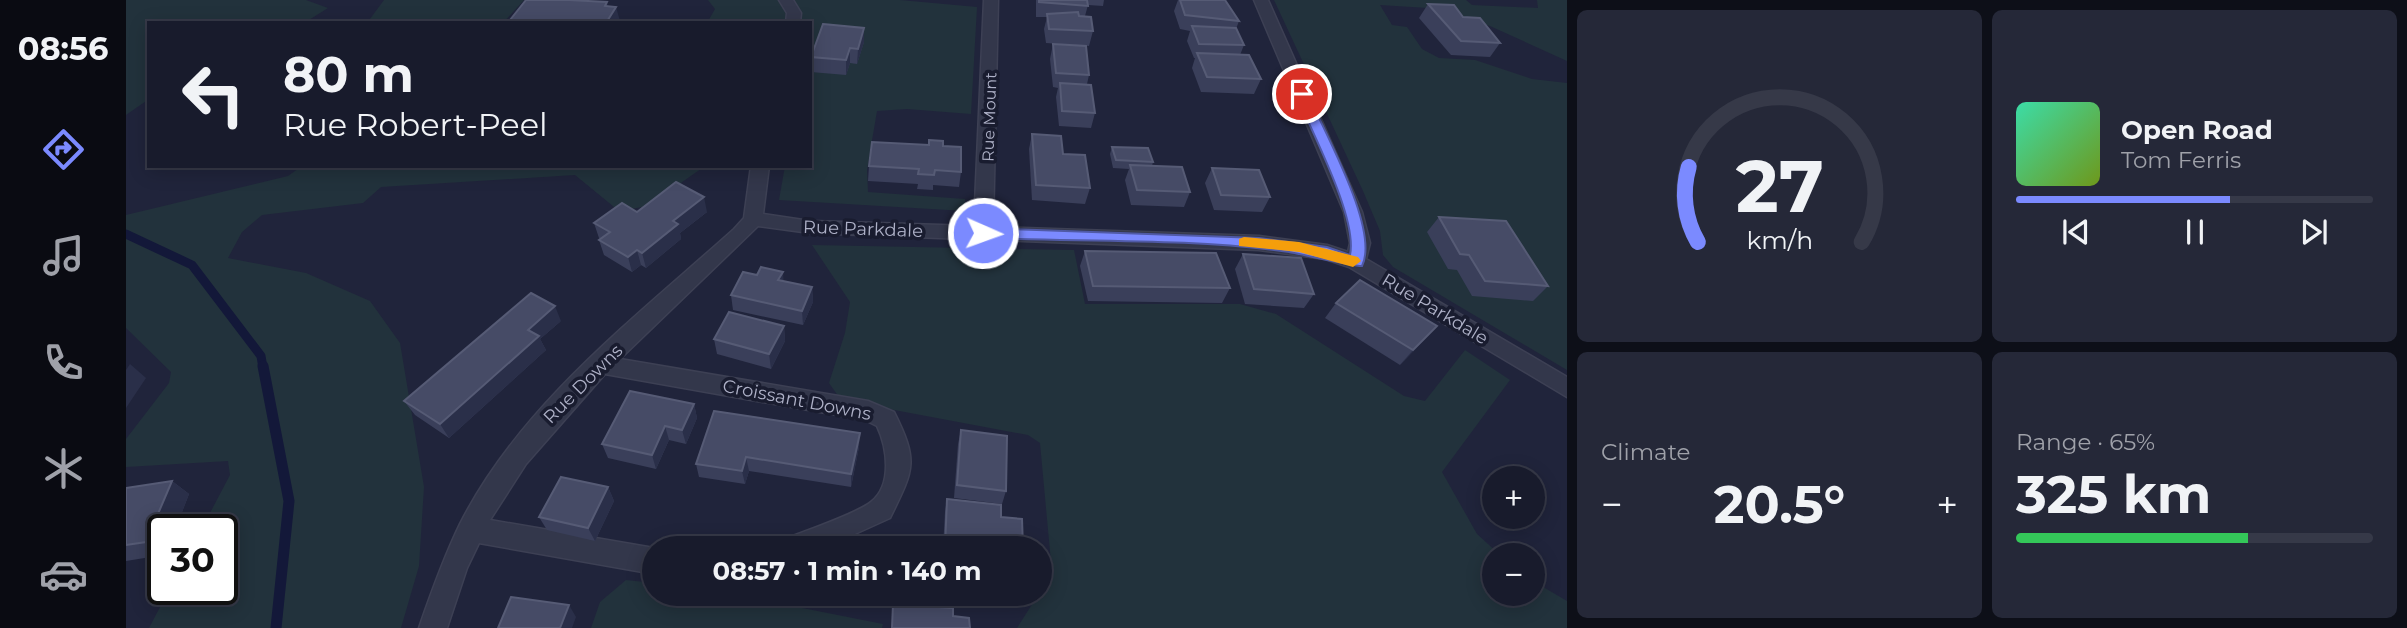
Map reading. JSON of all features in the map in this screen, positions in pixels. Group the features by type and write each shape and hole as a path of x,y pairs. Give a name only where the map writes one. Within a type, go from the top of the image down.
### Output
{"street":[{"path":"786,0 794,13 793,21"},
{"name":"Rue Mount","path":"983,233 991,0"},
{"path":"1261,0 1353,212 1360,243 1356,262"},
{"path":"753,219 760,168"},
{"name":"Rue Parkdale","path":"753,219 810,227 1259,243 1327,252 1356,262 1567,388"},
{"name":"Rue Downs","path":"433,628 441,599 481,507 510,463 544,422 600,364 741,234 753,219"},
{"name":"Croissant Downs","path":"600,364 868,411 886,419 899,448 897,478 881,510 821,536"},
{"path":"471,529 642,559"}],"shaded area":[{"path":"126,0 306,0 328,8 307,21 147,21 147,100 126,115"},
{"path":"384,0 524,0 505,21 368,21"},
{"path":"708,0 900,0 977,7 971,114 907,109 877,111 867,170 868,192 965,199 965,211 779,200 785,168 812,168 812,21 708,21 715,9"},
{"path":"1274,0 1466,0 1472,5 1538,8 1537,0 1567,0 1567,61 1490,26 1428,8 1380,5 1392,25 1407,27 1422,49 1439,58 1475,60 1532,79 1567,83 1567,370 1393,267 1383,255 1380,231 1363,191"},
{"path":"299,168 702,168 648,206 619,211 575,175 381,187 363,203 262,215 242,232 228,258 306,273 370,301 400,343 424,487 419,566 401,628 149,628 161,605 238,605 238,514 209,514 230,475 228,461 126,467 126,439 169,383 171,372 126,328 126,215 288,176"},
{"path":"812,245 1074,250 1085,304 1240,304 1276,314 1404,396 1425,401 1465,350 1510,380 1442,472 1477,534 1487,543 1482,543 1482,606 1545,606 1545,588 1567,601 1567,628 1017,628 1031,606 1052,606 1052,536 1049,536 1040,443 1028,435 841,400 829,383 845,333 850,302"},
{"path":"626,580 642,582 642,606 792,606 883,624 882,628 591,628 600,602"}],"building":[{"path":"526,0 607,2 605,6 616,7 607,21 510,20"},
{"path":"1087,0 1088,6 1039,2"},
{"path":"1180,0 1225,0 1239,21 1185,15"},
{"path":"1428,4 1454,5 1463,17 1480,18 1500,43 1461,41"},
{"path":"1078,12 1079,16 1091,17 1093,31 1049,29 1047,14"},
{"path":"823,24 864,28 858,49 850,48 846,60 812,57"},
{"path":"1192,26 1236,28 1244,45 1199,44"},
{"path":"1053,44 1086,46 1089,75 1056,73"},
{"path":"1197,53 1249,55 1261,79 1207,77"},
{"path":"1060,83 1091,85 1095,113 1062,111"},
{"path":"1032,134 1061,136 1063,154 1085,155 1090,188 1036,185"},
{"path":"929,140 943,141 943,146 961,147 961,172 935,170 934,175 918,174 919,169 869,166 872,142 929,145"},
{"path":"1112,147 1148,148 1153,162 1116,160"},
{"path":"1130,165 1182,167 1190,192 1137,190"},
{"path":"1212,168 1259,170 1270,197 1221,195"},
{"path":"676,182 704,197 673,221 678,224 642,253 637,250 628,257 599,240 610,232 594,223 622,203 637,212"},
{"path":"1439,217 1506,221 1548,286 1485,281 1469,255 1460,254"},
{"path":"1085,251 1216,253 1230,288 1093,286"},
{"path":"1243,254 1301,258 1314,294 1254,289"},
{"path":"761,267 783,272 778,280 812,287 802,311 731,295 743,272 757,275"},
{"path":"1360,280 1437,326 1413,350 1336,303"},
{"path":"531,293 555,306 528,330 539,336 440,424 404,401"},
{"path":"729,312 784,326 769,354 714,339"},
{"path":"630,391 694,404 682,430 665,426 652,455 602,444"},
{"path":"714,411 860,433 851,474 746,457 742,471 696,464"},
{"path":"961,430 1007,436 1006,491 957,485"},
{"path":"561,477 608,487 588,528 539,517"},
{"path":"172,481 158,514 147,514 146,542 126,545 126,488"},
{"path":"947,499 1001,505 1001,517 1022,519 1023,536 945,536"},
{"path":"511,597 569,605 560,628 498,628"},
{"path":"893,606 923,606 953,608 953,616 969,618 970,628 892,628"}],"waterway":[{"path":"126,234 192,265 261,356 263,368"},
{"path":"263,366 289,501 276,628"}],"slow traffic":[{"path":"1244,242 1299,247 1327,252 1353,261"}],"route":[{"path":"983,233 1259,243 1327,252 1356,262 1360,243 1353,212 1302,94"}]}
